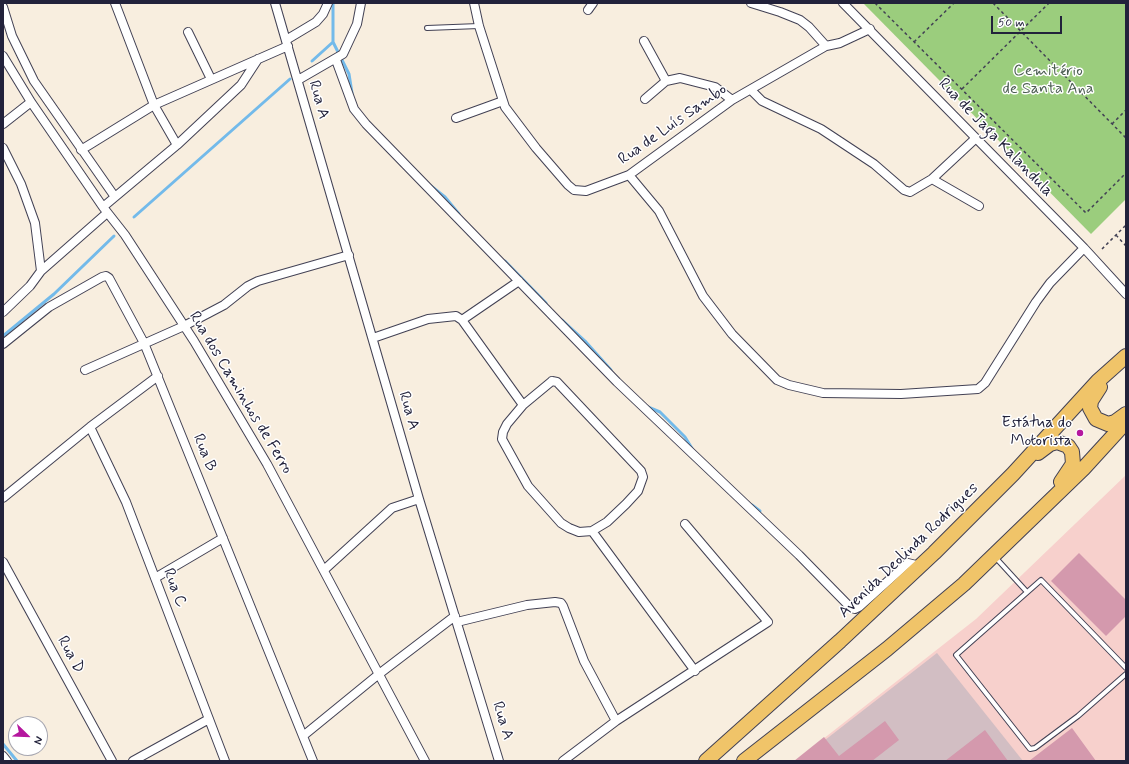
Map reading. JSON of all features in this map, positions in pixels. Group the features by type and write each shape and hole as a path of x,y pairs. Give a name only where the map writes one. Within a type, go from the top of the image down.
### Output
{"highway":[{"name":"Avenida Deolinda Rodrigues","path":"706,761 840,641 934,553 1013,474 1083,396 1125,356"},
{"path":"1125,356 1095,394 1090,408 1096,419 1108,424 1115,422 1126,414"},
{"path":"744,761 887,649 964,584 1083,469 1126,422"},
{"path":"1013,474 1050,444 1063,443 1068,446 1072,452 1073,464 1043,507"}],"street":[{"path":"115,3 154,105 177,145"},
{"path":"275,3 288,46"},
{"path":"81,150 154,105 288,46 316,22 323,14 328,3"},
{"path":"298,80 336,60 343,54 357,24 361,3"},
{"name":"Rua de Luís Sambo","path":"474,3 479,26 503,101 510,114 536,148 568,185 574,190 586,191 628,175 732,100 826,46 840,43 870,30"},
{"path":"751,3 775,10 800,20 809,27 826,46"},
{"name":"Rua de Jaga Kalandula","path":"843,3 1084,248 1126,294"},
{"path":"3,7 12,36 28,71 81,150 115,196"},
{"path":"188,32 211,79"},
{"path":"644,42 666,81"},
{"name":"Rua A","path":"288,46 419,499 499,761"},
{"name":"Rua dos Caminhos de Ferro","path":"3,56 32,102 105,210 125,235 184,326 267,464 425,761"},
{"path":"3,312 30,286 40,272 105,210 115,196 177,145 241,85 258,59"},
{"path":"336,60 354,109 366,124 617,382 799,555 851,608 855,609 859,607 908,563 920,566"},
{"path":"645,99 666,81 680,78 714,87 732,100"},
{"path":"751,90 762,101 821,129 874,164 904,190 915,190 932,179 976,138"},
{"path":"456,118 503,101"},
{"path":"3,124 32,102"},
{"path":"3,148 21,184 35,223 40,272"},
{"path":"628,175 659,211 703,296 732,334 776,380 789,385 822,393 893,394 978,389 985,383 1036,302 1050,283 1084,248"},
{"path":"932,179 979,206"},
{"path":"85,370 184,326 224,305 248,286 258,281 349,255"},
{"name":"Rua B","path":"3,344 49,307 106,276 113,283 144,343 158,376 313,761"},
{"path":"462,320 519,281"},
{"path":"373,338 428,319 456,316 462,320 523,405"},
{"path":"3,498 90,427 158,376"},
{"path":"552,381 557,382 641,471 643,477 638,491 607,522 592,531 579,532 569,528 561,523 528,486 502,439 503,432 507,424 523,405 552,381"},
{"name":"Rua C","path":"90,427 126,502 225,761"},
{"path":"324,570 392,508 419,499"},
{"path":"563,761 616,721 695,671 768,622 685,524"},
{"path":"592,531 695,671"},
{"path":"156,578 223,538"},
{"name":"Rua D","path":"3,562 112,761"},
{"path":"304,736 379,674 456,619 527,605 561,603 584,660 616,721"},
{"path":"133,761 210,719"},
{"path":"3,756 7,761"}],"lane":[{"path":"428,28 479,26"},
{"path":"994,556 1027,592"},
{"path":"1126,668 1044,581 1039,580 956,655 1026,746 1030,749 1035,748 1078,716 1126,674"}],"path":[{"path":"875,3 1086,214 1126,173"},
{"path":"914,42 954,3"},
{"path":"993,3 1126,138"},
{"path":"962,89 1049,3"},
{"path":"1112,124 1126,110"},
{"path":"1102,249 1126,225"},
{"path":"1116,235 1126,246"}],"shaded area":[{"path":"1126,475 1126,761 795,761 976,619"},
{"path":"937,653 1023,761 798,761"}],"green space":[{"name":"Cemitério de Santa Ana","path":"863,3 1126,3 1126,199 1091,234"}],"building":[{"path":"1079,553 1126,600 1126,616 1106,636 1051,581"},
{"path":"885,721 899,740 872,761 794,761 824,737 839,756"},
{"path":"1072,728 1096,761 1029,761"},
{"path":"985,730 1008,761 945,761"}],"waterway":[{"path":"333,3 333,42 349,74 352,93"},
{"path":"312,61 333,42"},
{"path":"134,217 290,79"},
{"path":"431,186 445,197 459,214"},
{"path":"3,336 54,294 114,236"},
{"path":"505,261 546,303"},
{"path":"562,320 585,341 611,370"},
{"path":"648,407 660,412 685,437 693,450"},
{"path":"752,505 760,511"},
{"path":"3,744 17,761"}],"place":[{"name":"Estátua do Motorista","path":"1080,433"}]}
